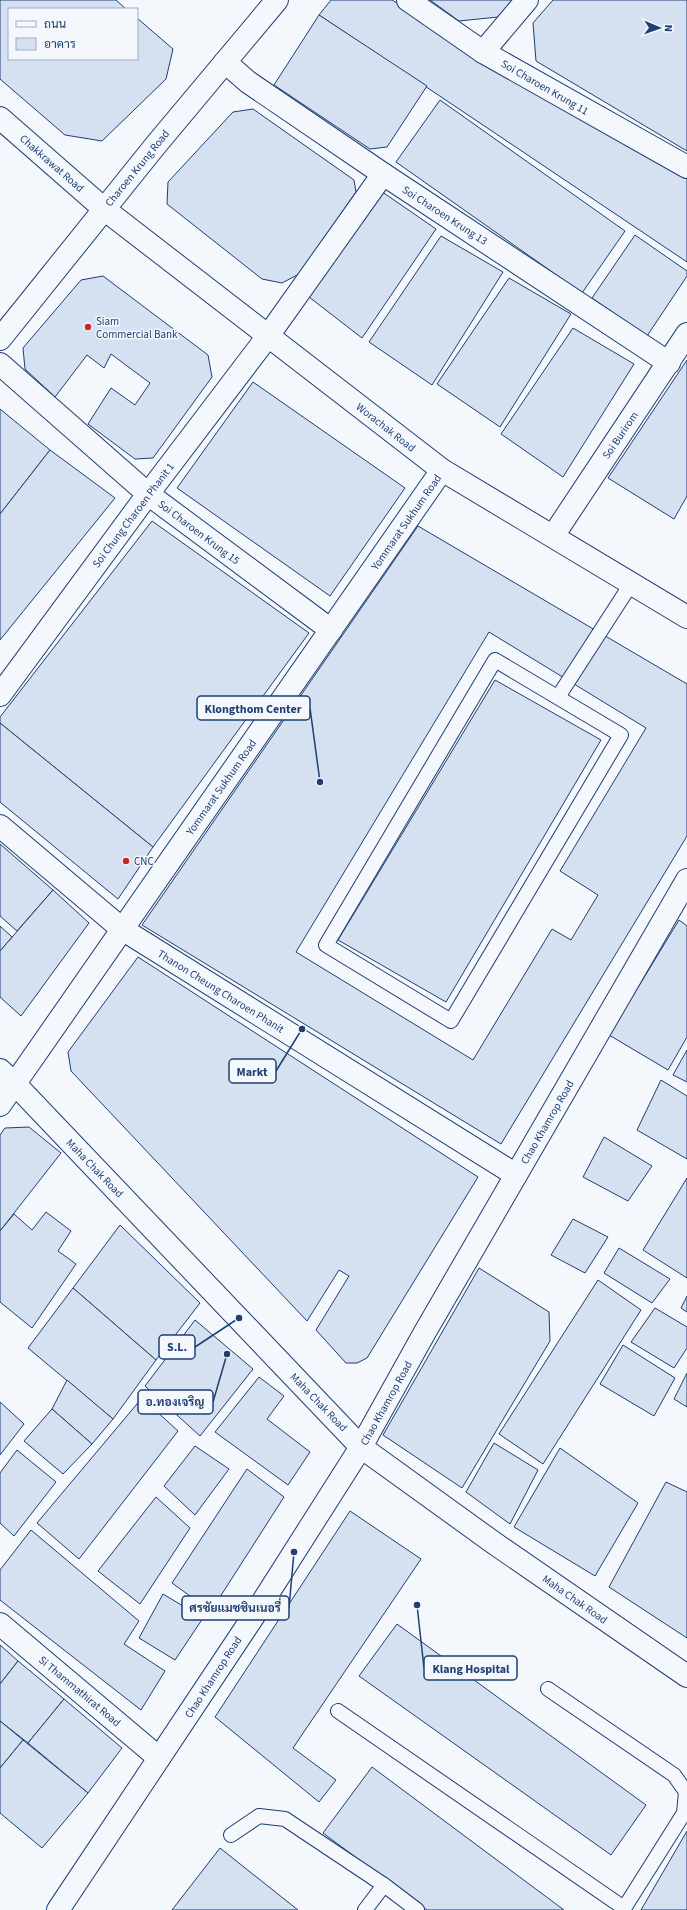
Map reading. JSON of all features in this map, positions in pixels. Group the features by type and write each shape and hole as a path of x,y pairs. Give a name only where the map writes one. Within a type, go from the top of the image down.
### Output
{"street":[{"name":"Charoen Krung Road","path":"0,339 104,209 277,0"},
{"name":"Soi Charoen Krung 11","path":"408,0 484,52 687,167"},
{"path":"484,52 527,0"},
{"name":"Soi Charoen Krung 13","path":"225,62 248,82 383,174 668,363"},
{"name":"Chakkrawat Road","path":"0,118 104,209"},
{"name":"Soi Chung Charoen Phanit 1","path":"0,695 148,494 268,336 383,174"},
{"name":"Worachak Road","path":"104,209 442,470 687,617"},
{"name":"Soi Burirom","path":"553,536 687,334"},
{"name":"Soi Charoen Krung 15","path":"0,364 148,494 331,630"},
{"name":"Yommarat Sukhum Road","path":"0,1105 8,1077 122,929 442,470"},
{"name":"Thanon Cheung Charoen Phanit","path":"0,826 122,929 516,1175"},
{"name":"Chao Khamrop Road","path":"58,1910 362,1447 425,1332 687,880"},
{"name":"Maha Chak Road","path":"8,1077 362,1447 494,1543 687,1676"},
{"name":"Si Thammathirat Road","path":"0,1624 159,1758"}],"lane":[{"path":"558,697 631,584"},
{"path":"496,660 558,697 621,735 451,1020 326,945 496,660"},
{"path":"338,1712 624,1909 684,1813 686,1792 674,1776 548,1689"},
{"path":"231,1835 259,1816 285,1819 384,1885 416,1910"},
{"path":"366,1910 384,1885"}],"building":[{"path":"0,0 116,0 125,8 8,8 8,60 138,60 138,19 173,49 166,79 102,141 65,135 0,79"},
{"path":"331,0 392,0 687,179 687,262 319,15"},
{"path":"430,0 512,0 498,17 459,21"},
{"path":"553,0 687,0 687,151 536,61 533,23"},
{"path":"319,15 427,86 387,147 370,149 274,85"},
{"path":"440,100 625,231 582,293 396,162"},
{"path":"253,109 354,180 356,192 299,274 282,283 262,279 167,204 168,182 233,112"},
{"path":"381,191 436,229 362,338 309,297"},
{"path":"635,235 687,271 687,276 647,336 592,298"},
{"path":"441,236 503,272 432,385 369,342"},
{"path":"103,276 208,355 212,377 153,458 135,459 88,424 111,388 135,405 150,383 111,354 104,368 87,355 55,397 25,369 23,348 81,280"},
{"path":"509,278 571,314 500,427 437,384"},
{"path":"573,328 634,364 563,477 501,434"},
{"path":"687,360 687,496 674,519 608,478"},
{"path":"253,382 405,488 330,596 177,488"},
{"path":"0,409 50,450 0,514"},
{"path":"50,450 115,498 0,640 0,514"},
{"path":"152,521 309,633 153,847 0,723 0,717"},
{"path":"418,526 687,684 687,836 501,1144 142,925","holes":["489,632 646,728 560,871 598,895 571,940 552,929 473,1060 296,952"]},
{"path":"495,680 601,740 446,1002 338,940"},
{"path":"0,723 153,847 118,899 0,802"},
{"path":"0,844 53,890 17,931 0,916"},
{"path":"53,890 89,923 21,1016 0,997 0,951"},
{"path":"679,920 687,926 687,1037 668,1070 609,1035"},
{"path":"0,926 12,937 0,951"},
{"path":"138,957 478,1177 367,1358 357,1363 346,1363 316,1330 349,1276 339,1270 307,1321 71,1071 68,1052"},
{"path":"687,1050 687,1082 673,1075"},
{"path":"661,1080 687,1096 687,1159 637,1130"},
{"path":"29,1127 61,1153 0,1231 0,1135 5,1128"},
{"path":"604,1137 652,1166 628,1201 583,1177"},
{"path":"687,1178 687,1278 643,1250"},
{"path":"46,1212 71,1231 58,1251 76,1264 32,1328 0,1302 0,1231 14,1214 32,1230"},
{"path":"573,1219 608,1237 585,1273 551,1255"},
{"path":"120,1225 200,1303 156,1360 73,1288"},
{"path":"619,1248 670,1279 652,1303 604,1273"},
{"path":"479,1268 549,1312 550,1341 462,1488 383,1435"},
{"path":"598,1280 641,1310 543,1464 499,1434"},
{"path":"73,1288 156,1360 113,1419 28,1348"},
{"path":"687,1296 687,1312 681,1308"},
{"path":"655,1308 687,1327 687,1348 674,1368 631,1342"},
{"path":"195,1320 253,1369 200,1436 145,1386"},
{"path":"623,1345 675,1378 654,1416 600,1384"},
{"path":"687,1373 687,1407 674,1399"},
{"path":"259,1377 284,1396 267,1419 310,1452 288,1485 215,1432"},
{"path":"67,1380 113,1419 92,1444 52,1409"},
{"path":"142,1398 178,1431 79,1559 37,1523"},
{"path":"0,1402 24,1424 0,1455"},
{"path":"52,1409 92,1444 63,1474 24,1441"},
{"path":"494,1443 538,1470 510,1524 466,1492"},
{"path":"195,1446 229,1469 195,1515 164,1486"},
{"path":"560,1448 638,1503 595,1576 514,1527"},
{"path":"17,1450 56,1482 14,1536 0,1523 0,1473"},
{"path":"247,1469 284,1497 211,1611 172,1583"},
{"path":"666,1482 687,1492 687,1638 609,1587"},
{"path":"156,1497 190,1528 140,1604 98,1571"},
{"path":"350,1511 421,1559 293,1748 336,1780 319,1802 215,1717"},
{"path":"31,1530 139,1621 124,1644 165,1671 141,1710 0,1600 0,1570"},
{"path":"163,1594 203,1618 175,1660 139,1638"},
{"path":"397,1624 646,1805 611,1855 359,1676"},
{"path":"0,1645 18,1661 0,1684"},
{"path":"18,1661 64,1699 28,1743 0,1721 0,1684"},
{"path":"64,1699 122,1748 88,1793 28,1743"},
{"path":"0,1721 23,1740 0,1768"},
{"path":"23,1740 88,1793 42,1848 0,1813 0,1768"},
{"path":"372,1767 564,1910 427,1910 323,1833"},
{"path":"687,1831 687,1910 641,1910"},
{"path":"220,1848 298,1910 172,1910"}],"place":[{"name":"Siam Commercial Bank","path":"88,327"},
{"name":"Klongthom Center","path":"320,782"},
{"name":"CNC","path":"126,861"},
{"name":"Markt","path":"302,1029"},
{"name":"S.L.","path":"239,1318"},
{"name":"อ.ทองเจริญ","path":"227,1354"},
{"name":"ศรชัยแมชชินเนอรี่","path":"294,1552"},
{"name":"Klang Hospital","path":"417,1605"}]}
